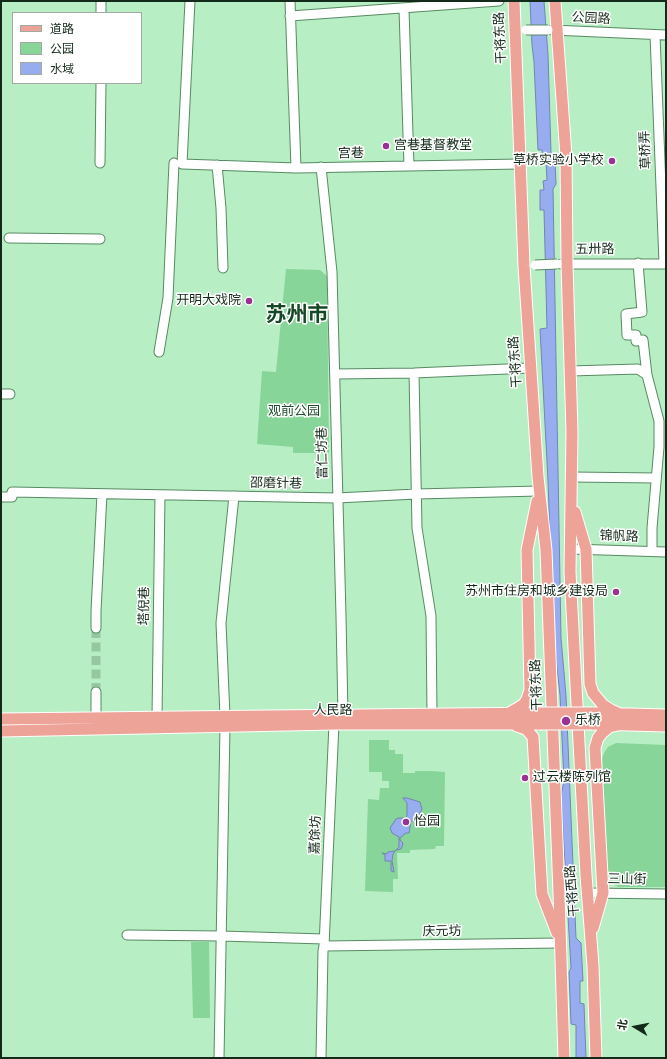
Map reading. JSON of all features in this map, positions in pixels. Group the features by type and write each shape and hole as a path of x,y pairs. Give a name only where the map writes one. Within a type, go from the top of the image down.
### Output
{"main road":[{"name":"干将东路","path":"514,1 521,31 520,164 530,266 530,368 539,491 546,550 552,722"},
{"path":"555,1 552,30 566,156 562,264 570,371 572,432 570,549"},
{"path":"507,713 521,706 527,699 530,690 527,550 539,491"},
{"path":"572,501 586,549 590,684 593,693 603,705 611,710 619,719 602,733 594,748 602,893 591,936"},
{"name":"干将西路","path":"570,549 578,721 595,1012 596,1058"},
{"name":"人民路","path":"1,731 343,715 507,713 539,719"},
{"name":"人民路","path":"1,719 157,717 225,721 334,724 511,724 539,719 619,719 666,715"},
{"name":"人民路","path":"619,719 666,726"},
{"name":"干将西路","path":"552,722 564,1058"},
{"path":"511,724 526,730 533,737 542,894 560,943"},
{"path":"542,894 559,894"}],"street":[{"path":"101,1 101,12"},
{"path":"160,352 168,298 190,19 190,1"},
{"path":"290,1 296,168"},
{"path":"290,16 499,1"},
{"path":"404,8 409,166"},
{"name":"公园路","path":"521,31 552,30 666,35"},
{"name":"草桥弄","path":"655,35 665,264"},
{"path":"100,163 101,84"},
{"name":"宫巷","path":"178,163 296,168 520,164"},
{"path":"217,165 221,208 223,268"},
{"name":"富仁坊巷","path":"321,167 332,272 343,715"},
{"path":"10,238 100,239"},
{"path":"638,263 642,312 626,314 627,335 636,335 636,340 642,340 647,375 659,421 659,447 652,528 652,551"},
{"name":"五卅路","path":"530,266 562,264 665,264"},
{"path":"334,374 414,373 530,368"},
{"path":"570,371 638,368 647,375"},
{"path":"414,373 417,528 431,616 432,714"},
{"path":"572,478 656,478"},
{"name":"邵磨针巷","path":"1,497 12,495 102,494 337,498 416,494 539,491"},
{"path":"96,628 102,494"},
{"name":"塔倪巷","path":"157,717 160,495"},
{"path":"219,1058 225,721 221,624 234,496"},
{"name":"锦帆路","path":"570,549 666,552"},
{"path":"96,692 96,718"},
{"name":"嘉馀坊","path":"321,1058 323,951 334,724"},
{"name":"三山街","path":"588,893 666,894"},
{"name":"庆元坊","path":"127,935 221,936 324,943 560,943"}],"green space":[{"name":"观前公园","path":"286,269 320,270 327,276 329,453 293,453 293,447 257,444 262,371 276,372"},
{"name":"怡园","path":"369,740 389,740 389,750 395,750 395,754 403,754 403,773 415,773 415,771 445,772 444,846 436,846 435,849 410,850 410,853 397,853 398,879 393,879 393,892 365,891 368,799 379,800 380,788 389,788 389,781 382,781 382,772 369,772"},
{"path":"616,743 666,745 666,887 619,887 612,884 607,878 602,759 608,747"},
{"path":"191,942 209,942 210,1018 193,1018"}],"water":[{"path":"530,1 544,1 548,55 551,153 555,160 556,184 553,189 561,638 566,696 576,938 581,943 583,981 580,981 580,1003 584,1004 586,1058 576,1058 576,1025 571,1024 569,972 571,968 561,795 564,781 560,695 550,574 548,481 540,329 547,328 544,210 540,210 540,190 544,190 543,181 547,180 546,162 543,162 542,150 538,150"},
{"path":"403,798 420,802 422,809 417,819 411,821 409,833 406,833 400,838 403,843 401,849 396,850 399,847 399,837 392,833 390,828 396,819 406,818 407,803"},
{"path":"396,850 393,854 392,861 394,872 391,871 391,861 385,861 385,855 382,853 387,854 388,852"}],"tunnel":[{"path":"96,628 96,692"}],"place":[{"name":"宫巷基督教堂","path":"386,146"},
{"name":"草桥实验小学校","path":"612,161"},
{"name":"开明大戏院","path":"249,301"},
{"name":"苏州市住房和城乡建设局","path":"616,592"},
{"name":"乐桥","path":"566,721"},
{"name":"过云楼陈列馆","path":"525,778"},
{"name":"怡园","path":"406,822"}],"district":[{"name":"苏州市","path":"297,316"}]}
